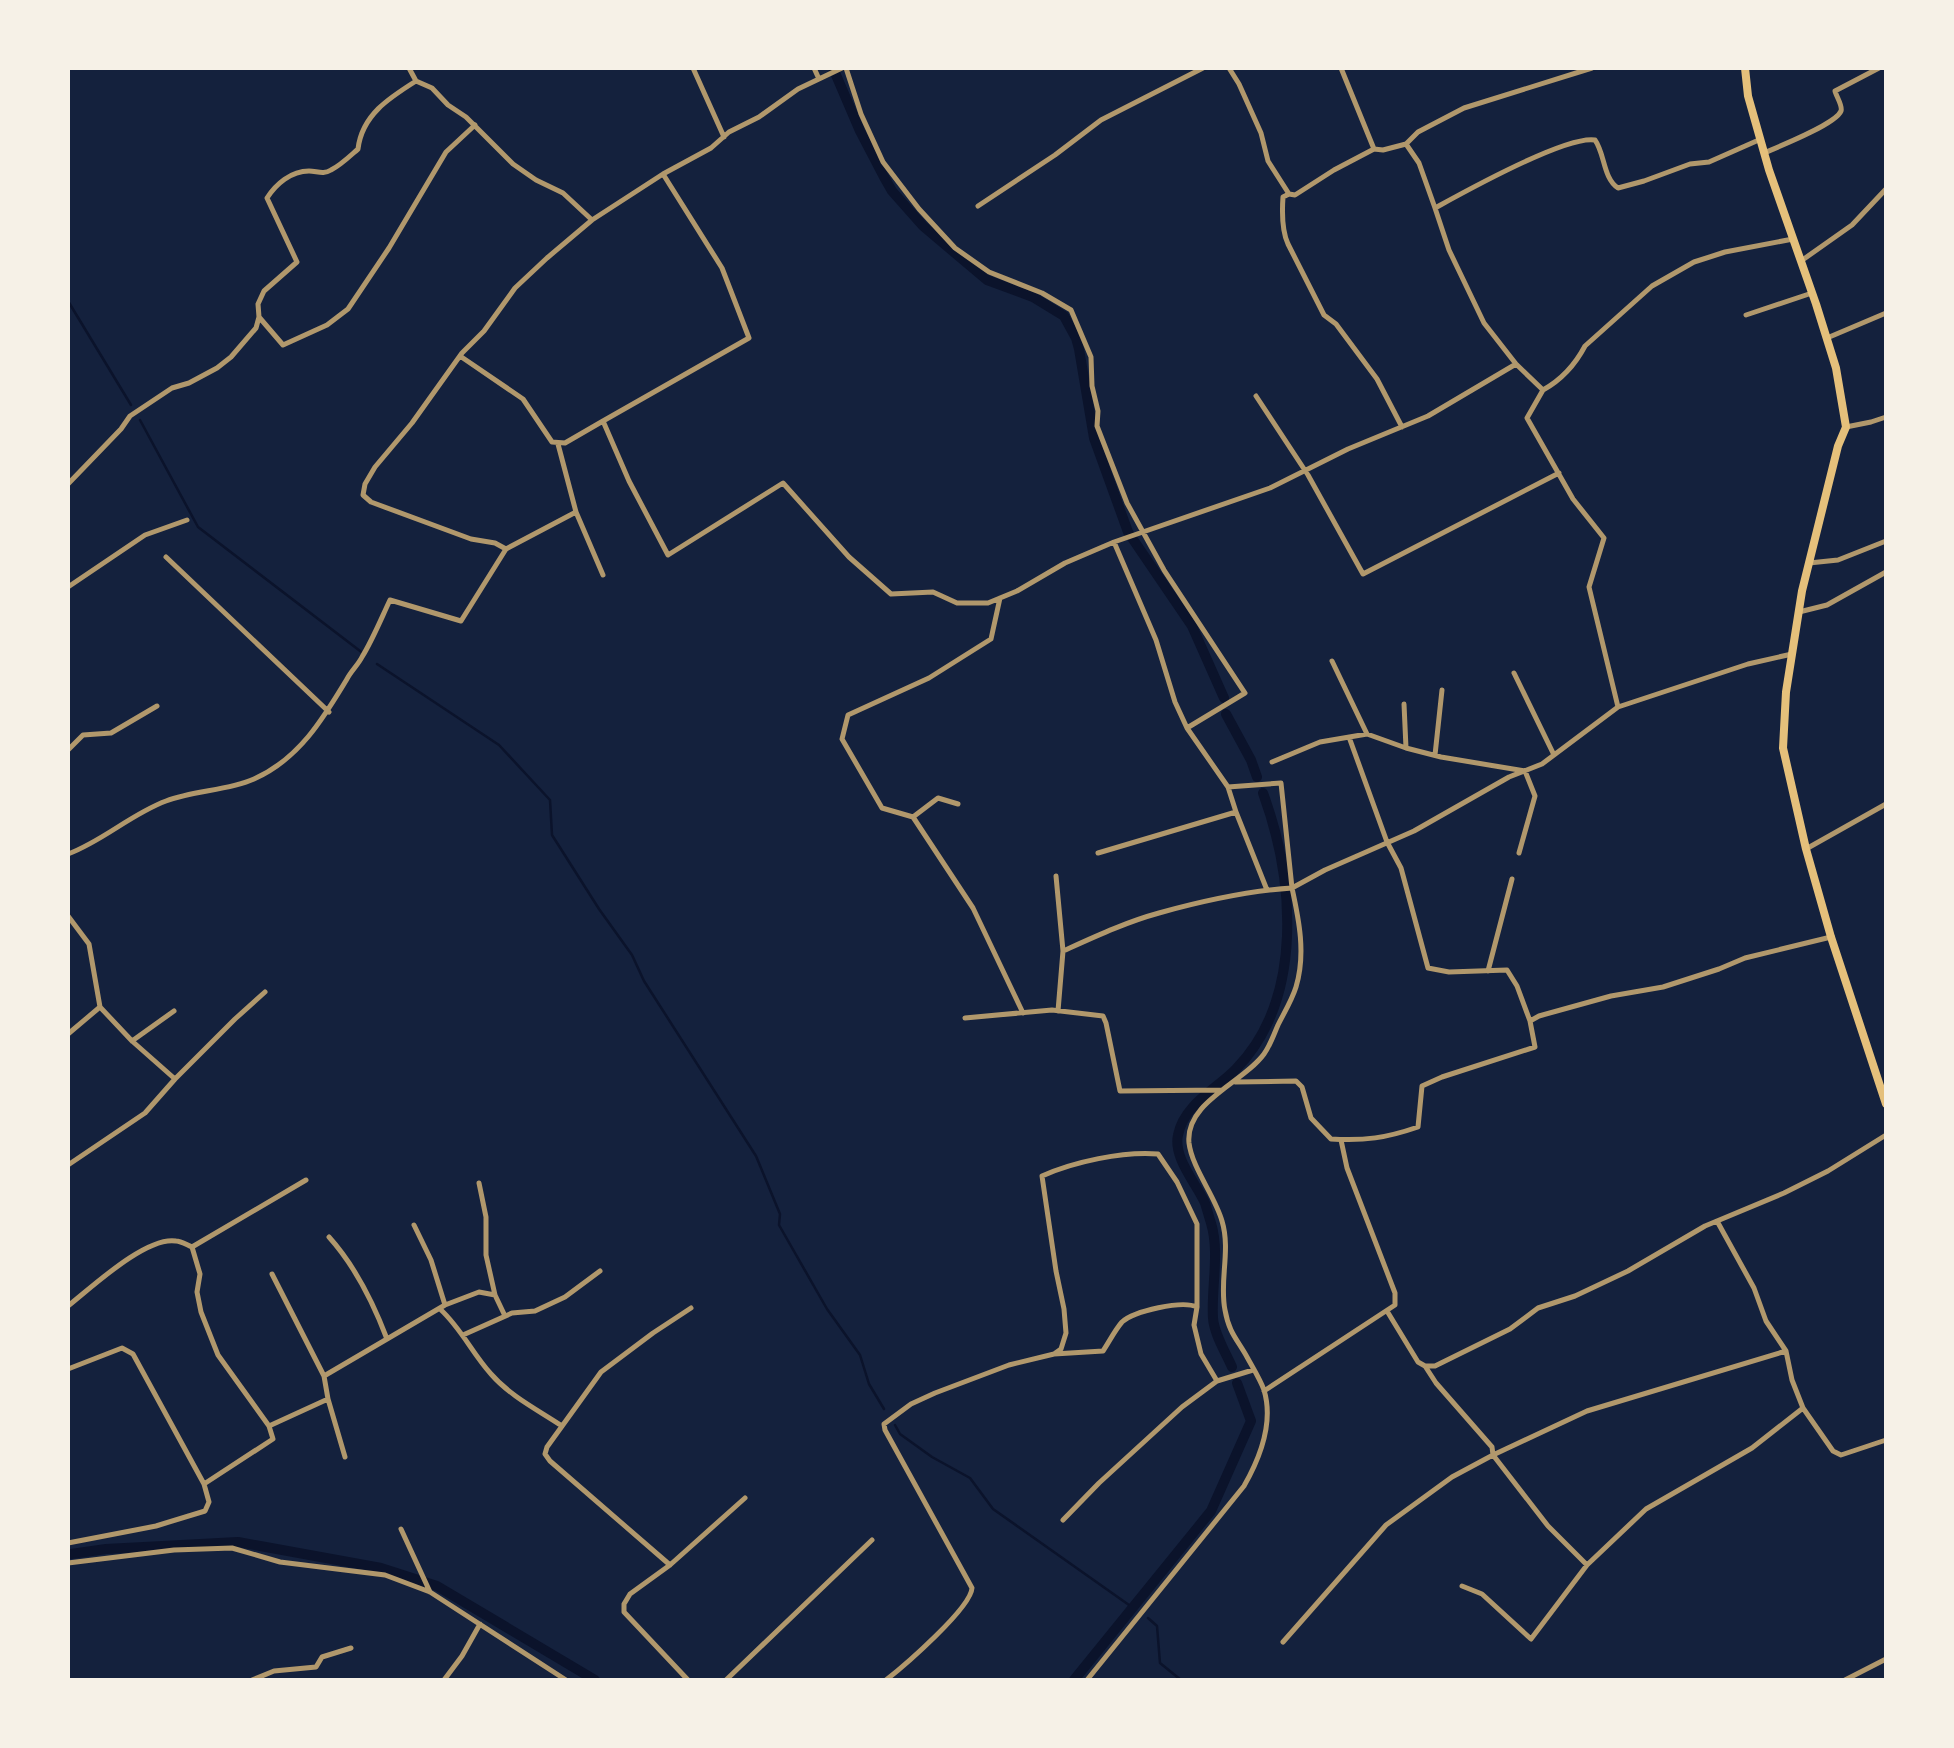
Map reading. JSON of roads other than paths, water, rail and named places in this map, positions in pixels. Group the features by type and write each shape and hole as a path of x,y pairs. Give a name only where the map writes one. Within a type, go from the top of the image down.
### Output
{"main road":[{"path":"1745,68 1748,96 1763,153 1836,368 1846,427 1838,446 1799,612 1786,692 1783,748 1806,849 1831,937 1883,1085 1886,1104"}],"street":[{"path":"409,68 416,81 432,88 513,163 536,180 563,192 592,219"},
{"path":"693,68 724,136"},
{"path":"814,68 819,79"},
{"path":"978,205 1055,155 1101,120 1203,68"},
{"path":"1228,68 1261,133 1268,162 1289,194"},
{"path":"1341,68 1374,149"},
{"path":"1402,427 1377,379 1336,324 1324,315 1285,238 1283,197 1295,195 1374,149 1382,150 1406,144 1418,132 1464,108 1592,68"},
{"path":"1763,153 1806,135 1840,114 1842,107 1835,91 1878,68"},
{"path":"506,549 495,542 471,539 371,502 363,495 365,484 375,467 515,288 592,219 663,174 711,148 724,136 759,117 798,89 839,70 883,162 919,209 954,248 989,272 1042,293 1071,310 1091,357 1092,386 1098,411 1097,426 1112,468 1142,533 1245,693 1187,728"},
{"path":"68,484 121,429 130,416 172,388 189,383 231,357 256,328 260,317 258,304 264,291 297,262 267,198 274,186 308,171 330,172 358,149 360,135 370,117 387,99 416,81"},
{"path":"260,317 282,345 327,325 348,309 389,248 446,152 475,125"},
{"path":"1435,208 1520,164 1578,141 1595,140 1609,177 1618,188 1690,164 1709,162 1761,139"},
{"path":"1406,144 1419,163 1450,250 1484,323 1516,364 1543,390"},
{"path":"460,356 523,399 552,442 558,444 565,443 749,338 722,268 663,174"},
{"path":"1801,261 1852,225 1886,189"},
{"path":"1618,707 1589,587 1604,538 1573,499 1527,418 1543,390 1555,384 1579,359 1586,346 1652,286 1694,262 1725,252 1793,239"},
{"path":"1746,315 1812,293"},
{"path":"1827,338 1886,313"},
{"path":"603,421 629,481 668,555 783,483 849,557 891,594 933,592 957,603 988,603 1114,542 1270,488 1304,470 1428,416 1516,364"},
{"path":"1256,396 1304,470 1363,574 1559,473"},
{"path":"1846,427 1886,417"},
{"path":"558,444 576,512 603,575"},
{"path":"68,855 136,815 168,800 255,779 306,741 329,712 348,676 361,659 390,600 461,621 506,549 576,512"},
{"path":"68,587 145,535 187,520"},
{"path":"1809,563 1838,560 1886,541"},
{"path":"1114,542 1156,640 1175,702 1187,728 1228,787 1267,890"},
{"path":"166,557 329,712"},
{"path":"1799,612 1827,605 1886,572"},
{"path":"1000,598 991,639 929,678 848,715 842,739 881,808 913,817 973,908 1023,1013"},
{"path":"1063,951 1159,913 1267,890 1292,888 1414,831 1509,777 1542,764 1618,707 1748,664 1792,654"},
{"path":"1332,661 1367,734"},
{"path":"1514,673 1554,755"},
{"path":"1435,755 1442,690"},
{"path":"1404,704 1406,748"},
{"path":"68,750 83,735 111,733 158,706"},
{"path":"1272,762 1320,742 1367,734 1435,755 1525,771"},
{"path":"1235,1082 1296,1081 1311,1118 1331,1139 1364,1141 1389,1137 1418,1126 1422,1086 1535,1047 1530,1021 1517,986 1507,970 1448,972 1428,968 1401,868 1387,842 1349,737"},
{"path":"1519,853 1535,796 1525,771"},
{"path":"1087,1680 1244,1486 1254,1468 1267,1423 1264,1391 1230,1331 1224,1306 1226,1237 1218,1209 1189,1144 1190,1129 1198,1112 1264,1054 1296,987 1301,962 1301,928 1292,888 1281,783 1228,787"},
{"path":"913,817 938,798 958,804"},
{"path":"1806,849 1886,804"},
{"path":"1098,853 1236,812"},
{"path":"1056,876 1063,951 1058,1011"},
{"path":"1488,971 1513,879"},
{"path":"68,916 89,944 100,1007 132,1041 175,1079"},
{"path":"1530,1021 1579,1004 1645,988 1663,987 1745,958 1831,937"},
{"path":"70,1161 145,1113 175,1079 265,992"},
{"path":"68,1034 100,1007"},
{"path":"132,1041 174,1011"},
{"path":"965,1018 1058,1011 1103,1016 1120,1091 1221,1090"},
{"path":"1425,1366 1435,1366 1462,1354 1510,1329 1538,1308 1575,1296 1620,1275 1717,1221 1784,1194 1828,1171 1886,1135"},
{"path":"1264,1391 1395,1305 1395,1293 1346,1168 1341,1140"},
{"path":"1054,1354 1061,1349 1066,1333 1042,1176 1053,1171 1141,1153 1158,1154 1177,1182 1197,1224 1197,1307 1194,1325 1201,1354 1217,1381"},
{"path":"192,1247 306,1180"},
{"path":"480,1183 486,1217 486,1255 495,1295 505,1316"},
{"path":"1717,1221 1751,1281 1766,1321 1786,1351 1792,1380 1803,1408 1833,1451 1841,1455 1886,1440"},
{"path":"414,1226 431,1260 442,1307 491,1374 511,1392 562,1426"},
{"path":"329,1237 341,1250 372,1300 387,1339"},
{"path":"68,1306 115,1266 155,1245 174,1240 192,1247"},
{"path":"192,1247 200,1274 197,1293 201,1312 218,1355 270,1426 273,1438 204,1484"},
{"path":"463,1335 505,1316 535,1311 565,1297 600,1271"},
{"path":"272,1274 324,1377 345,1457"},
{"path":"324,1377 442,1307 479,1292 495,1295"},
{"path":"886,1680 952,1619 972,1596 972,1588 884,1424 911,1404 1009,1365 1054,1354 1103,1351 1124,1321 1170,1304 1189,1303 1197,1307"},
{"path":"670,1565 545,1454 547,1447 601,1372 691,1308"},
{"path":"1387,1311 1418,1362 1425,1366 1436,1383 1492,1447 1493,1455 1548,1527 1587,1565"},
{"path":"68,1369 122,1348 133,1354 204,1484 209,1502 201,1513 156,1526 68,1544"},
{"path":"1283,1642 1386,1525 1452,1477 1587,1411 1786,1351"},
{"path":"1063,1520 1182,1407 1217,1381 1254,1370"},
{"path":"270,1426 328,1399"},
{"path":"1462,1586 1482,1594 1531,1639 1587,1565 1646,1509 1752,1448 1803,1408"},
{"path":"688,1680 624,1612 624,1604 630,1594 670,1565 745,1498"},
{"path":"401,1529 430,1591"},
{"path":"726,1680 872,1540"},
{"path":"68,1563 174,1550 232,1548 280,1562 385,1575 430,1591 566,1680"},
{"path":"444,1680 462,1656 480,1624"},
{"path":"252,1680 274,1671 281,1673 316,1667 322,1657 351,1648"},
{"path":"1845,1680 1886,1659"}],"waterway":[{"path":"833,68 860,131 884,177 892,191 923,226 987,280 1033,297 1064,316 1079,349 1094,438 1128,532 1192,626 1224,698"},
{"path":"68,301 131,405"},
{"path":"140,420 198,527 364,654"},
{"path":"377,664 499,745 550,800 552,835 632,955 644,981 756,1156 780,1214 779,1225 827,1309 860,1355 869,1384 884,1409"},
{"path":"1226,714 1251,760 1257,777"},
{"path":"1232,1367 1214,1324 1214,1234 1205,1203 1182,1161 1177,1144 1181,1124 1187,1114 1236,1069 1258,1040 1274,1008 1283,973 1287,936 1282,862 1263,793"},
{"path":"1074,1680 1211,1511 1251,1421 1237,1383"},
{"path":"895,1425 900,1434 932,1457 970,1478 993,1509 1129,1605"},
{"path":"71,1554 106,1549 238,1542 381,1568 437,1586 595,1680"},
{"path":"1148,1618 1157,1626 1160,1663 1181,1680"}]}
